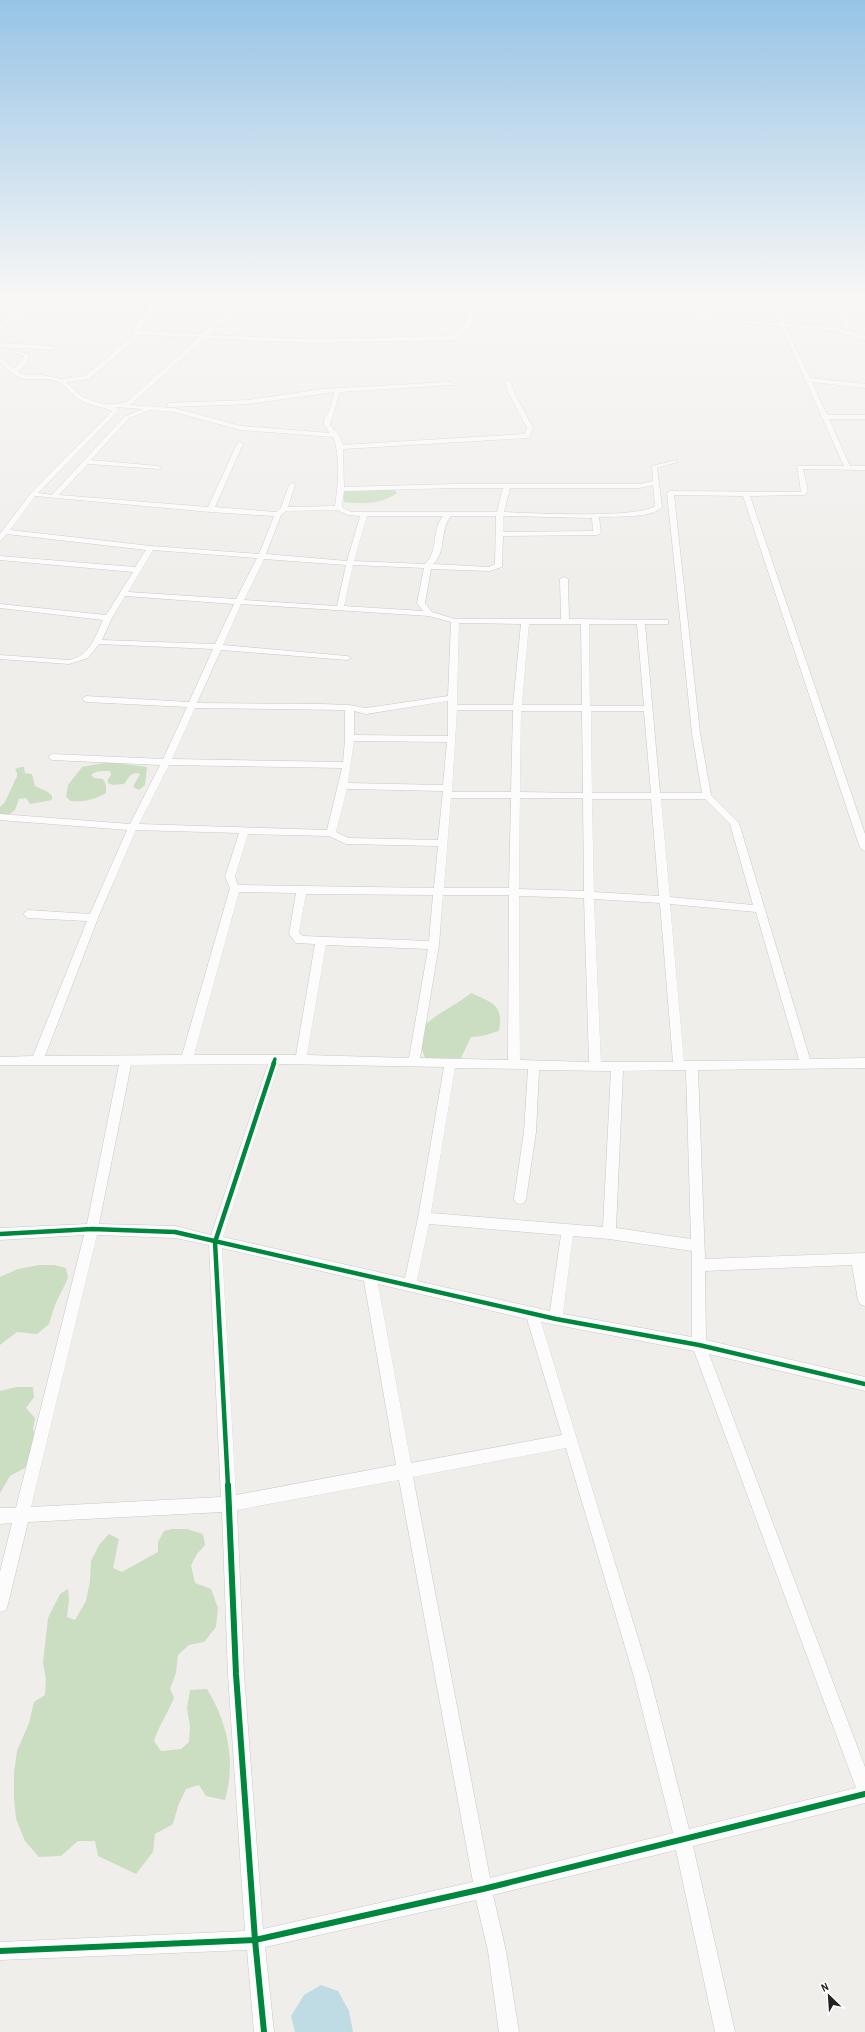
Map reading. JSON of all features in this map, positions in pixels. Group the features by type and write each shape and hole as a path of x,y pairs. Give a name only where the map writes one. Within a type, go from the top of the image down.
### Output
{"street":[{"path":"73,392 78,397 88,402 103,405 174,410 235,427 336,436"},
{"path":"78,397 79,392"},
{"path":"0,539 33,494 100,424 141,392"},
{"path":"141,407 249,402 317,392"},
{"path":"337,392 333,409 327,420 327,425 336,436 340,447 342,489 338,508"},
{"path":"340,447 527,436 530,428 511,392"},
{"path":"813,392 848,468"},
{"path":"103,405 116,410"},
{"path":"54,497 127,417 166,406"},
{"path":"825,417 865,417"},
{"path":"100,424 99,435 103,445"},
{"path":"210,510 240,444"},
{"path":"33,494 210,510 281,512 338,508 350,514 364,515 595,515 654,511 659,507 654,467 675,461"},
{"path":"87,462 158,468"},
{"path":"657,492 746,494 804,493 799,467 865,468"},
{"path":"342,489 507,486 640,486 656,482"},
{"path":"36,1060 93,918 133,828 166,762 239,601 262,556 292,485"},
{"path":"5,532 151,548 350,563 428,565 482,569 495,568 499,565 500,514 507,486"},
{"path":"670,493 696,733 707,796 734,823 806,1064"},
{"path":"746,494 865,848"},
{"path":"340,608 350,563 364,515"},
{"path":"409,612 421,603 428,565 433,561 437,551 441,521 448,515"},
{"path":"499,534 597,533 595,515"},
{"path":"0,657 69,662 78,661 87,657 97,642 108,618 139,570 151,548"},
{"path":"0,558 139,570"},
{"path":"564,579 565,622"},
{"path":"124,594 409,612 429,614 455,621 665,622"},
{"path":"421,603 429,614"},
{"path":"0,606 108,618"},
{"path":"414,1062 434,945 452,739 455,621"},
{"path":"514,1065 514,892 518,709 525,622"},
{"path":"585,622 585,707 589,896 595,1067"},
{"path":"641,622 647,709 656,795 679,1067"},
{"path":"97,642 219,647 347,658"},
{"path":"86,700 192,705 349,708 366,711 452,703 518,709 585,707 647,709"},
{"path":"331,833 344,786 351,738 349,708"},
{"path":"351,738 452,739"},
{"path":"52,757 166,762 346,765"},
{"path":"344,786 516,795 707,796"},
{"path":"0,817 133,828 331,833 346,841 442,843"},
{"path":"187,1059 235,888 230,876 244,831"},
{"path":"235,888 301,891 514,892 665,900 760,909"},
{"path":"301,891 294,934 300,940 321,942 434,945"},
{"path":"28,914 93,918"},
{"path":"301,1060 321,942"},
{"path":"264,2032 255,1940 236,1674 229,1504 215,1242 276,1058"},
{"path":"0,1061 276,1058 301,1060 595,1067 679,1067 865,1063"},
{"path":"0,1604 92,1229 126,1060"},
{"path":"410,1285 424,1218 450,1064"},
{"path":"520,1199 530,1132 534,1065"},
{"path":"692,1066 698,1246 699,1345 865,1790"},
{"path":"609,1233 617,1067"},
{"path":"424,1218 568,1228 698,1246"},
{"path":"556,1319 568,1228"},
{"path":"0,1234 92,1229 174,1232 556,1319 699,1345 865,1384"},
{"path":"697,1265 861,1259 865,1300"},
{"path":"370,1276 483,1889 497,1951 509,2032"},
{"path":"532,1313 642,1678 684,1839 725,2032"},
{"path":"0,1516 229,1504 571,1440"},
{"path":"0,1951 255,1940 483,1889 865,1794"}],"green space":[{"path":"393,488 397,493 378,502 344,502 343,493 345,489"},
{"path":"109,762 147,767 145,785 139,790 133,787 140,774 134,773 124,784 113,785 108,783 108,779 111,775 110,771 100,771 91,775 94,778 103,779 106,785 106,793 85,801 71,801 66,797 68,785 82,767"},
{"path":"24,767 25,773 32,774 35,786 48,792 52,796 52,800 30,804 26,798 19,799 15,810 0,821 0,807 5,802 17,776 15,769"},
{"path":"471,993 490,1002 498,1010 500,1015 499,1031 482,1036 471,1037 461,1058 441,1061 425,1058 420,1043 421,1028 433,1018"},
{"path":"39,1265 54,1265 66,1268 68,1278 55,1305 49,1324 37,1334 17,1332 0,1345 0,1277 18,1269"},
{"path":"16,1387 33,1387 34,1397 26,1408 35,1418 33,1429 38,1448 32,1464 10,1476 0,1493 0,1391"},
{"path":"172,1529 187,1529 203,1534 205,1545 197,1554 191,1565 195,1583 211,1589 218,1608 216,1627 204,1642 189,1645 178,1655 176,1673 170,1689 174,1698 154,1741 161,1751 181,1749 189,1742 190,1727 187,1708 190,1690 207,1689 220,1715 228,1743 230,1771 225,1800 206,1796 199,1785 186,1789 178,1806 173,1824 155,1834 153,1852 136,1874 98,1856 95,1841 78,1841 61,1856 39,1857 25,1841 16,1819 14,1773 17,1751 29,1723 34,1702 45,1695 46,1679 43,1663 48,1618 60,1594 68,1589 69,1600 67,1617 75,1620 86,1601 90,1581 91,1561 99,1545 109,1534 119,1539 113,1568 122,1572 158,1552 158,1542 164,1531"}],"water":[{"path":"321,1985 338,1991 349,2011 353,2032 295,2032 291,2016 304,1995"}],"cycle path":[{"path":"264,2032 255,1940 236,1674 229,1504 215,1242 275,1059"},
{"path":"0,1234 92,1229 175,1232 556,1319 699,1345 865,1384"},
{"path":"0,1951 255,1940 483,1889 865,1794"}]}
